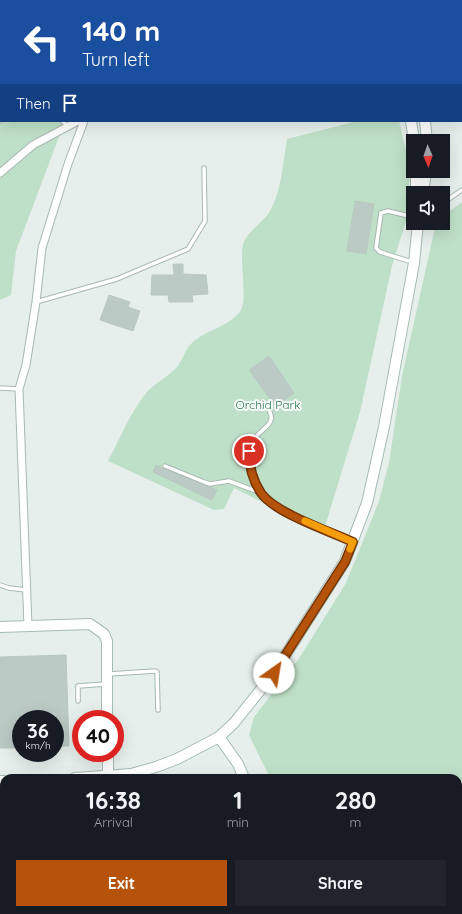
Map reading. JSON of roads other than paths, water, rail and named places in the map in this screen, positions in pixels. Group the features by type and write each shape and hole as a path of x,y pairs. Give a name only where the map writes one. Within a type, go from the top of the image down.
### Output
{"street":[{"path":"28,626 19,389 26,365 36,302 42,248 68,164 84,122"},
{"path":"411,122 413,134"},
{"path":"425,122 426,134"},
{"path":"0,173 33,145 65,124"},
{"path":"122,774 156,767 184,756 219,737 234,723 274,673 345,562 367,503 373,478 414,263 416,230"},
{"path":"0,627 90,624 97,628 104,634 107,641 107,710"},
{"path":"219,737 238,764 242,774"},
{"path":"108,762 108,774"}],"lane":[{"path":"36,302 117,280 188,249 205,220 204,168"},
{"path":"450,198 462,190"},
{"path":"406,219 388,211 381,213 376,248 380,252 414,263"},
{"path":"0,388 19,389"},
{"path":"264,402 270,410 270,422 253,442 249,451 249,463 261,493 272,504 287,512 353,542"},
{"path":"165,466 210,484 229,481 261,493"},
{"path":"0,585 9,588 26,590"},
{"path":"78,702 78,686 107,679 155,671 158,676 158,710"}],"park label":[{"name":"Orchid Park","path":"268,404"}]}
